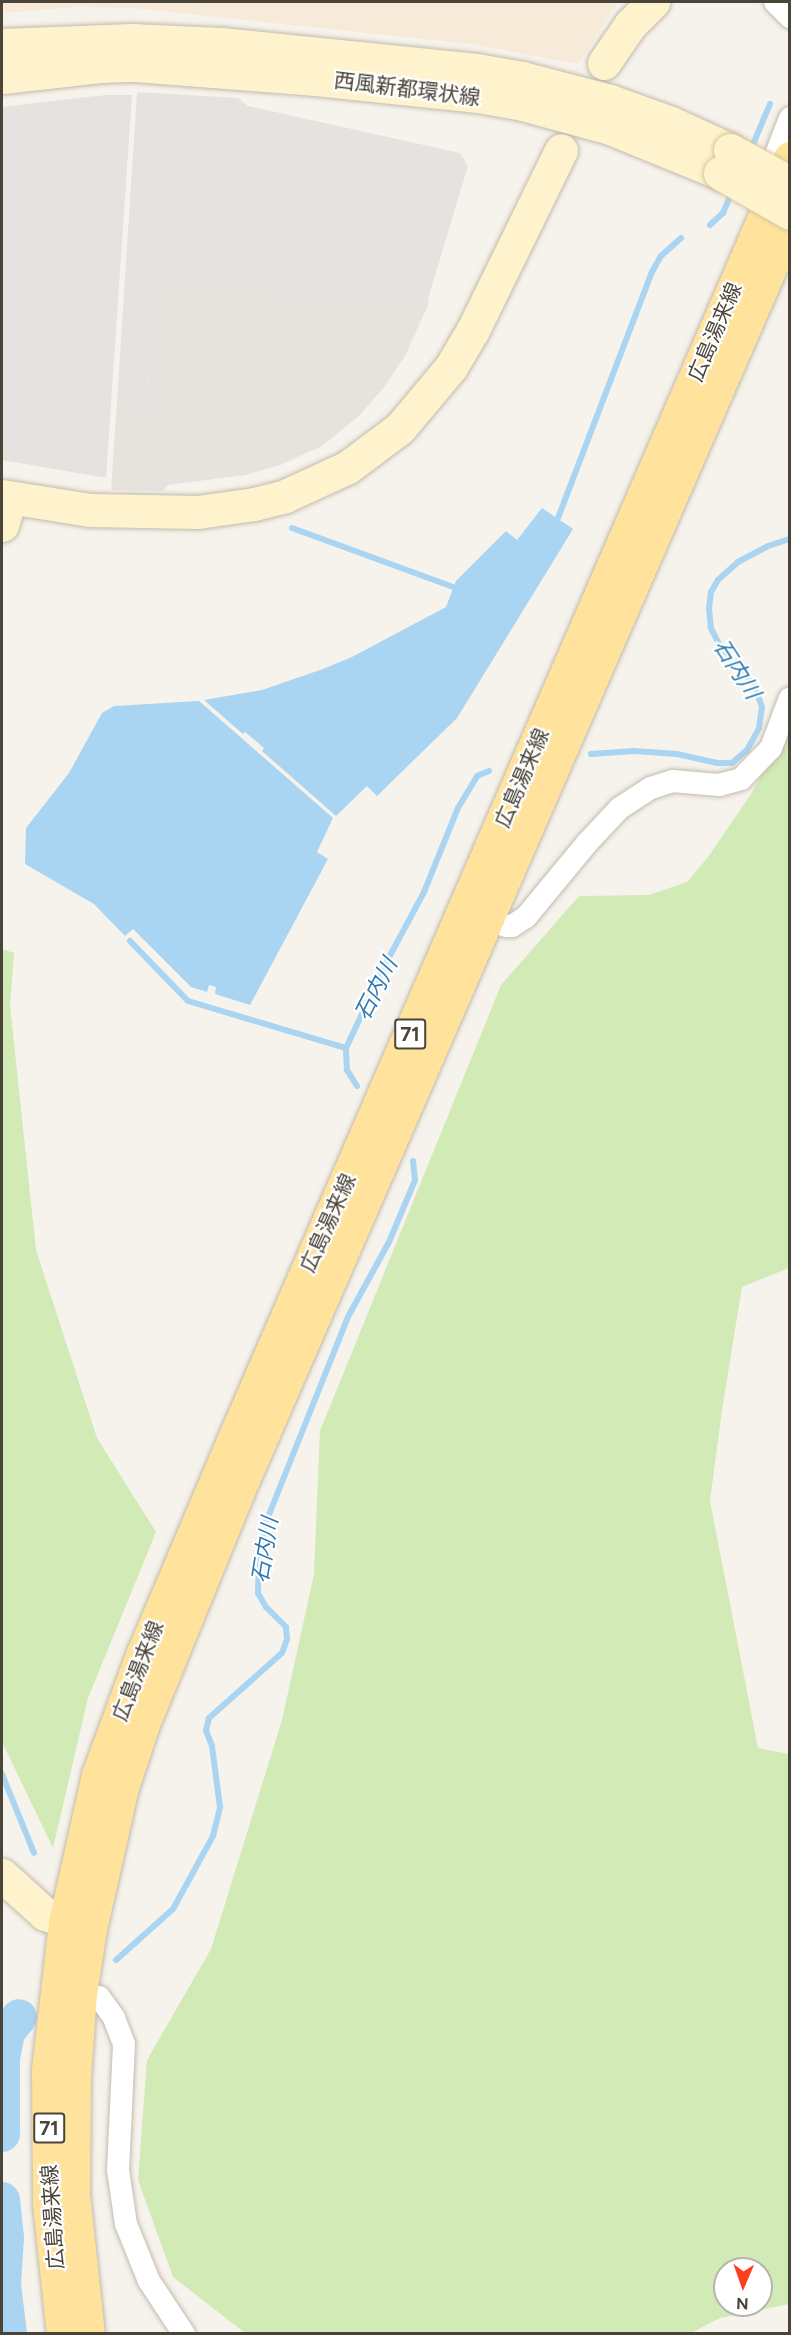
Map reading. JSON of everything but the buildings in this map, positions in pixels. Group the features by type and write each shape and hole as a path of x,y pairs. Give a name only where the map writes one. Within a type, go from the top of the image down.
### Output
{"main road":[{"name":"広島湯来線","path":"63,2334 50,2204 48,2070 69,1991 77,1926 143,1724 789,158"},
{"name":"広島湯来線","path":"475,915 789,222"},
{"name":"広島湯来線","path":"69,1991 74,2078 73,2193 88,2334"}],"street":[{"path":"604,63 630,25 653,2"},
{"path":"775,2 789,17"},
{"path":"2,31 77,26 127,26 221,44"},
{"name":"西風新都環状線","path":"2,45 122,40 221,44 432,64 522,78 610,101 671,123 789,213"},
{"name":"西風新都環状線","path":"2,78 102,66 135,65 316,78 478,96 523,104 610,128 789,183"},
{"path":"734,288 756,205 789,118"},
{"path":"4,507 198,512 254,504 285,496 348,467 400,428 451,367 473,330 561,150"},
{"path":"475,915 512,926 526,917 587,843 620,808 651,788 672,782 719,785 741,779 771,748 789,698"},
{"path":"2,1875 45,1914 77,1926"},
{"path":"69,1991 99,1997 114,2018 124,2044 118,2170 126,2224 149,2281 184,2334"}],"shaded area":[{"path":"2,2 618,2 578,64 471,44 133,8 76,7 2,13"},
{"path":"137,92 238,98 248,106 460,153 468,166 428,299 164,281 155,289 147,403 117,401"},
{"path":"105,95 132,95 106,478 2,460 2,107"},
{"path":"164,281 428,299 429,303 405,356 384,387 360,415 322,446 280,465 245,475 168,485 162,491 111,490 117,401 147,403 155,288"}],"green space":[{"path":"789,725 789,1268 742,1287 710,1501 758,1748 789,1754 789,2304 773,2307 773,2257 713,2257 713,2317 725,2317 691,2333 245,2333 173,2277 138,2180 147,2060 211,1949 282,1720 314,1574 320,1431 501,985 579,896 649,895 687,882 708,857 751,794"},
{"path":"2,949 14,953 10,1005 36,1250 97,1438 156,1532 88,1698 53,1848 2,1742"}],"water":[{"path":"542,508 573,529 457,718 377,796 367,786 336,816 262,751 264,748 245,732 243,734 204,700 262,690 323,669 352,657 446,607 456,581 506,531 517,540"},
{"path":"199,701 333,818 317,852 328,859 250,1005 215,994 216,987 209,985 207,992 191,987 133,929 125,936 94,904 25,864 26,828 69,773 102,713 114,706"}],"waterway":[{"path":"751,149 770,104"},
{"path":"710,225 723,213 732,192"},
{"path":"558,518 652,272 661,256 681,238"},
{"path":"292,528 453,587"},
{"name":"石内川","path":"591,754 634,751 677,754 717,763 732,763 747,750 759,728 762,707 754,685 719,644 711,628 709,608 711,592 718,580 738,562 768,546 790,539"},
{"name":"石内川","path":"357,1086 347,1070 346,1048 386,963 424,892 458,808 477,776 489,771"},
{"path":"130,941 188,1001 346,1048"},
{"name":"石内川","path":"116,1960 173,1909 213,1836 220,1807 212,1746 206,1730 209,1718 282,1653 287,1639 286,1627 266,1607 258,1593 259,1556 266,1522 349,1315 389,1242 415,1180 413,1161"},
{"path":"2,1774 34,1853"},
{"name":"石内川","path":"2,2134 2,2058 7,2032 19,2017"},
{"name":"石内川","path":"2,2200 6,2238 3,2285 9,2334"}]}
